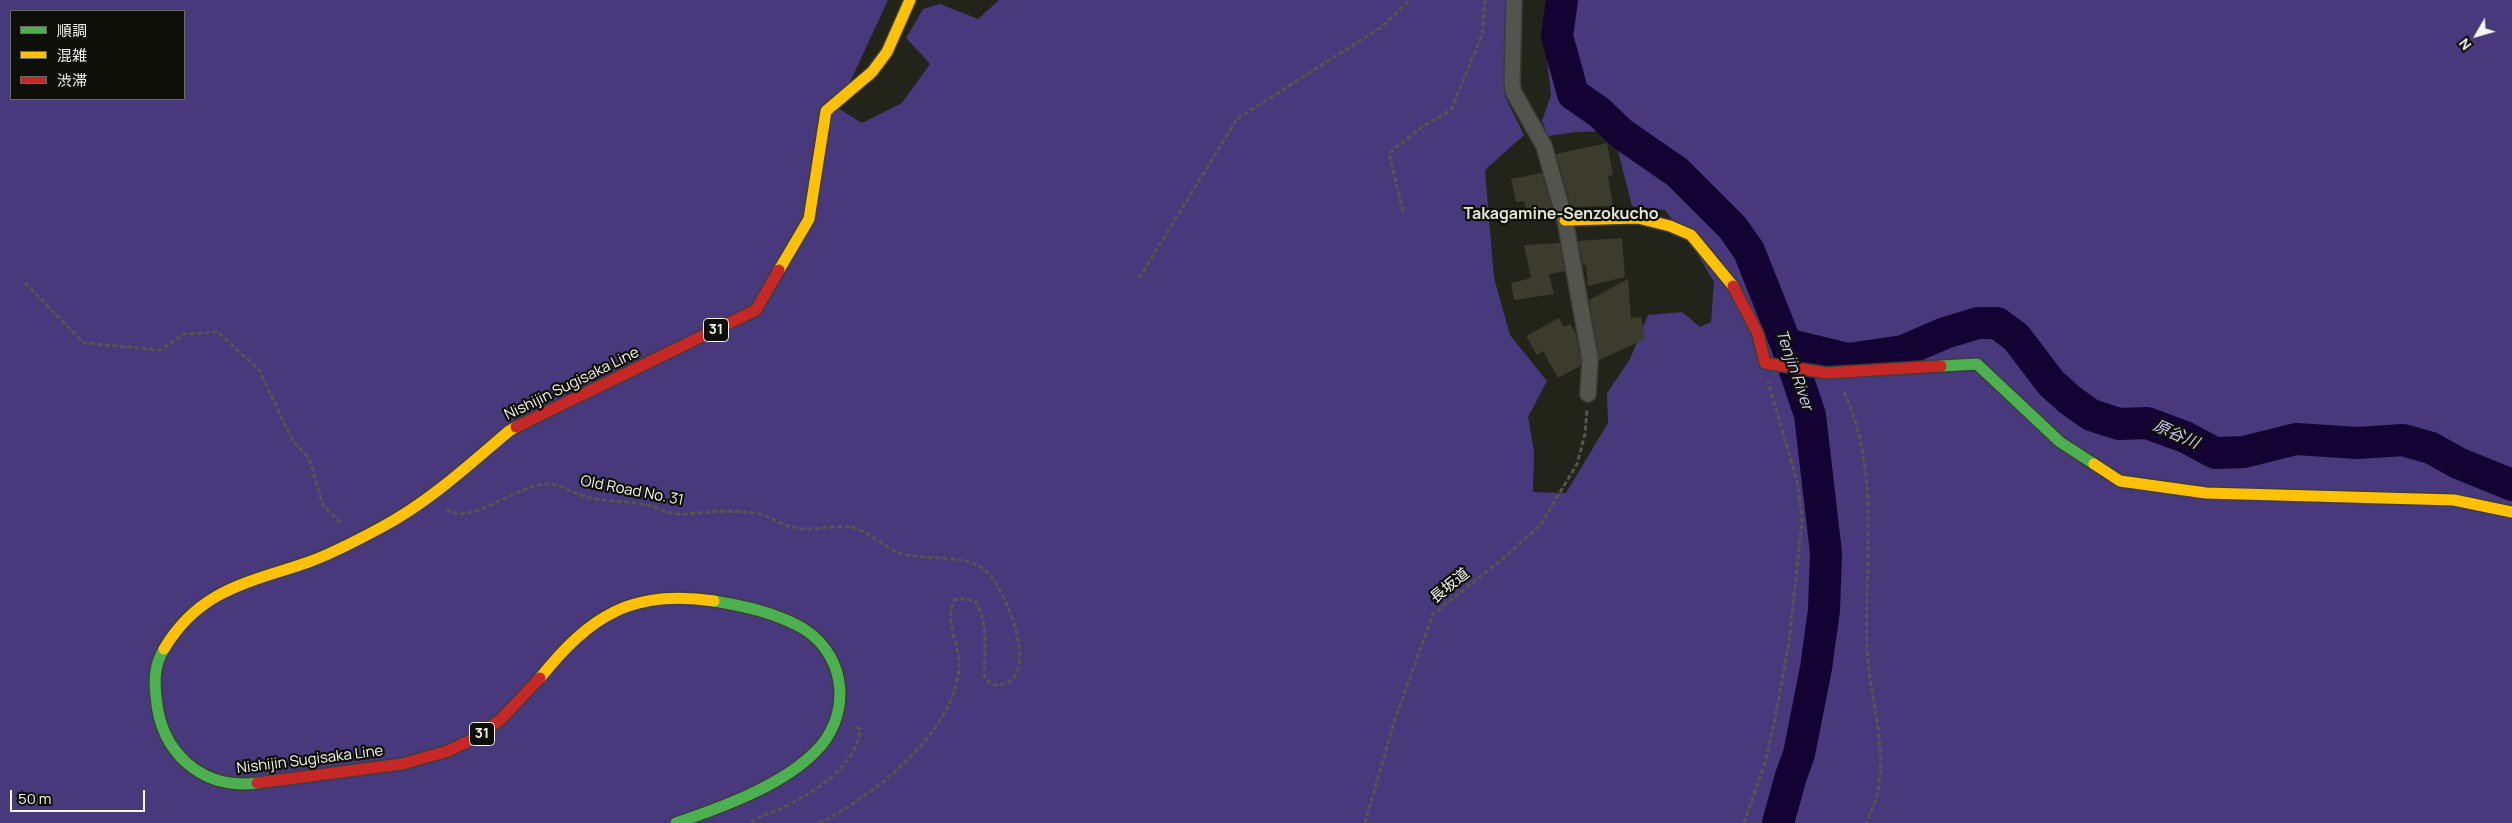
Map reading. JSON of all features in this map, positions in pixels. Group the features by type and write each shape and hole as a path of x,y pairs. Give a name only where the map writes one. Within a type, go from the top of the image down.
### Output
{"main road":[{"name":"Nishijin Sugisaka Line","path":"676,823 698,816 781,776 806,760 823,744 834,723 841,689 835,669 824,648 802,628 787,620 706,599 668,597 634,604 606,614 580,631 561,650 515,707 497,723 453,752 411,762 240,785 222,783 204,776 190,767 176,752 164,735 157,715 154,674 161,654 176,629 199,608 229,589 308,562 384,527 442,488 510,431 756,310 809,219 826,111 872,72 887,52 910,0"},
{"path":"1566,220 1638,218 1670,226 1692,235 1730,281 1747,310 1758,334 1765,363 1831,373 1977,364 2060,442 2120,481 2206,493 2454,500 2512,512"}],"street":[{"path":"1514,0 1513,91 1544,146 1566,220 1590,359 1588,394"}],"path":[{"path":"1140,278 1237,119 1380,28 1410,0"},
{"path":"1403,211 1389,153 1422,127 1451,110 1482,35 1485,0"},
{"path":"25,283 84,343 160,350 184,334 218,332 259,370 293,440 309,458 323,505 344,526"},
{"path":"1744,823 1765,763 1776,719 1790,642 1802,521 1797,481 1773,407 1765,363"},
{"path":"1831,373 1855,414 1865,469 1867,649 1882,753 1878,792 1866,823"},
{"name":"長坂道","path":"1365,823 1394,722 1433,614 1504,558 1541,524 1577,464 1585,434 1588,394"},
{"name":"Old Road No. 31","path":"442,488 443,507 453,514 466,515 519,491 548,484 586,497 612,502 645,504 679,514 709,512 756,513 797,528 851,527 900,553 971,562 986,571 997,584 1011,610 1018,639 1020,664 1011,681 1002,686 992,685 984,676 985,622 976,602 965,598 954,600 950,610 950,623 959,660 954,689 941,716 914,754 898,770 848,809 819,823"}],"shaded area":[{"path":"0,0 888,0 838,108 862,123 902,103 930,64 906,38 923,9 940,4 978,19 999,0 1506,0 1505,96 1524,135 1485,170 1494,278 1510,335 1547,381 1528,417 1534,451 1533,492 1566,493 1608,423 1607,393 1630,359 1648,315 1682,312 1700,327 1711,322 1714,282 1698,255 1665,210 1632,206 1613,131 1575,132 1548,136 1542,121 1551,95 1547,58 1550,0 2512,0 2512,823 0,823"}],"building":[{"path":"1607,143 1613,175 1608,176 1613,206 1571,207 1556,154"},
{"path":"1542,173 1554,214 1552,219 1529,222 1524,201 1516,202 1511,179"},
{"path":"1622,238 1625,277 1588,286 1586,265 1583,266 1578,241"},
{"path":"1560,243 1565,271 1549,274 1554,294 1514,300 1511,283 1531,278 1524,245"},
{"path":"1628,279 1631,318 1641,317 1645,339 1599,360 1589,300"},
{"path":"1559,318 1564,327 1570,324 1576,334 1581,360 1580,366 1558,378 1543,351 1537,355 1526,336"}],"waterway":[{"name":"Tenjin River","path":"1562,0 1557,36 1573,94 1599,112 1622,134 1677,172 1733,228 1749,251 1786,344 1810,415 1826,553 1824,610 1816,668 1799,754 1778,823"},
{"name":"原谷川","path":"1786,344 1848,359 1903,351 1945,333 1978,323 1997,323 2016,337 2051,383 2070,400 2091,415 2119,424 2147,423 2185,437 2215,453 2244,452 2296,439 2358,443 2403,440 2431,448 2458,463 2512,485"}],"traffic: fast":[{"path":"1941,366 1977,364 2060,442 2094,464"},
{"path":"676,823 749,795 785,776 814,753 826,739 834,723 839,706 840,689 837,672 830,656 819,641 794,623 772,614 714,601"},
{"path":"164,649 156,671 156,696 159,716 175,750 187,763 201,773 218,780 237,784 257,783"}],"traffic: slow":[{"path":"779,270 809,219 826,111 872,72 887,52 910,0"},
{"path":"1565,220 1638,218 1670,226 1691,235 1733,286"},
{"path":"164,649 178,629 193,613 209,601 244,583 325,555 382,527 432,495 516,427"},
{"path":"2094,464 2120,481 2206,493 2454,500 2512,512"},
{"path":"540,678 558,656 577,638 595,623 615,612 636,604 659,599 685,598 714,601"}],"traffic: jam":[{"path":"516,427 756,310 779,270"},
{"path":"1733,286 1758,334 1765,363 1826,373 1941,366"},
{"path":"257,783 402,764 448,751 475,738 500,720 540,678"}],"district":[{"name":"Takagamine-Senzokucho","path":"1561,215"}]}
